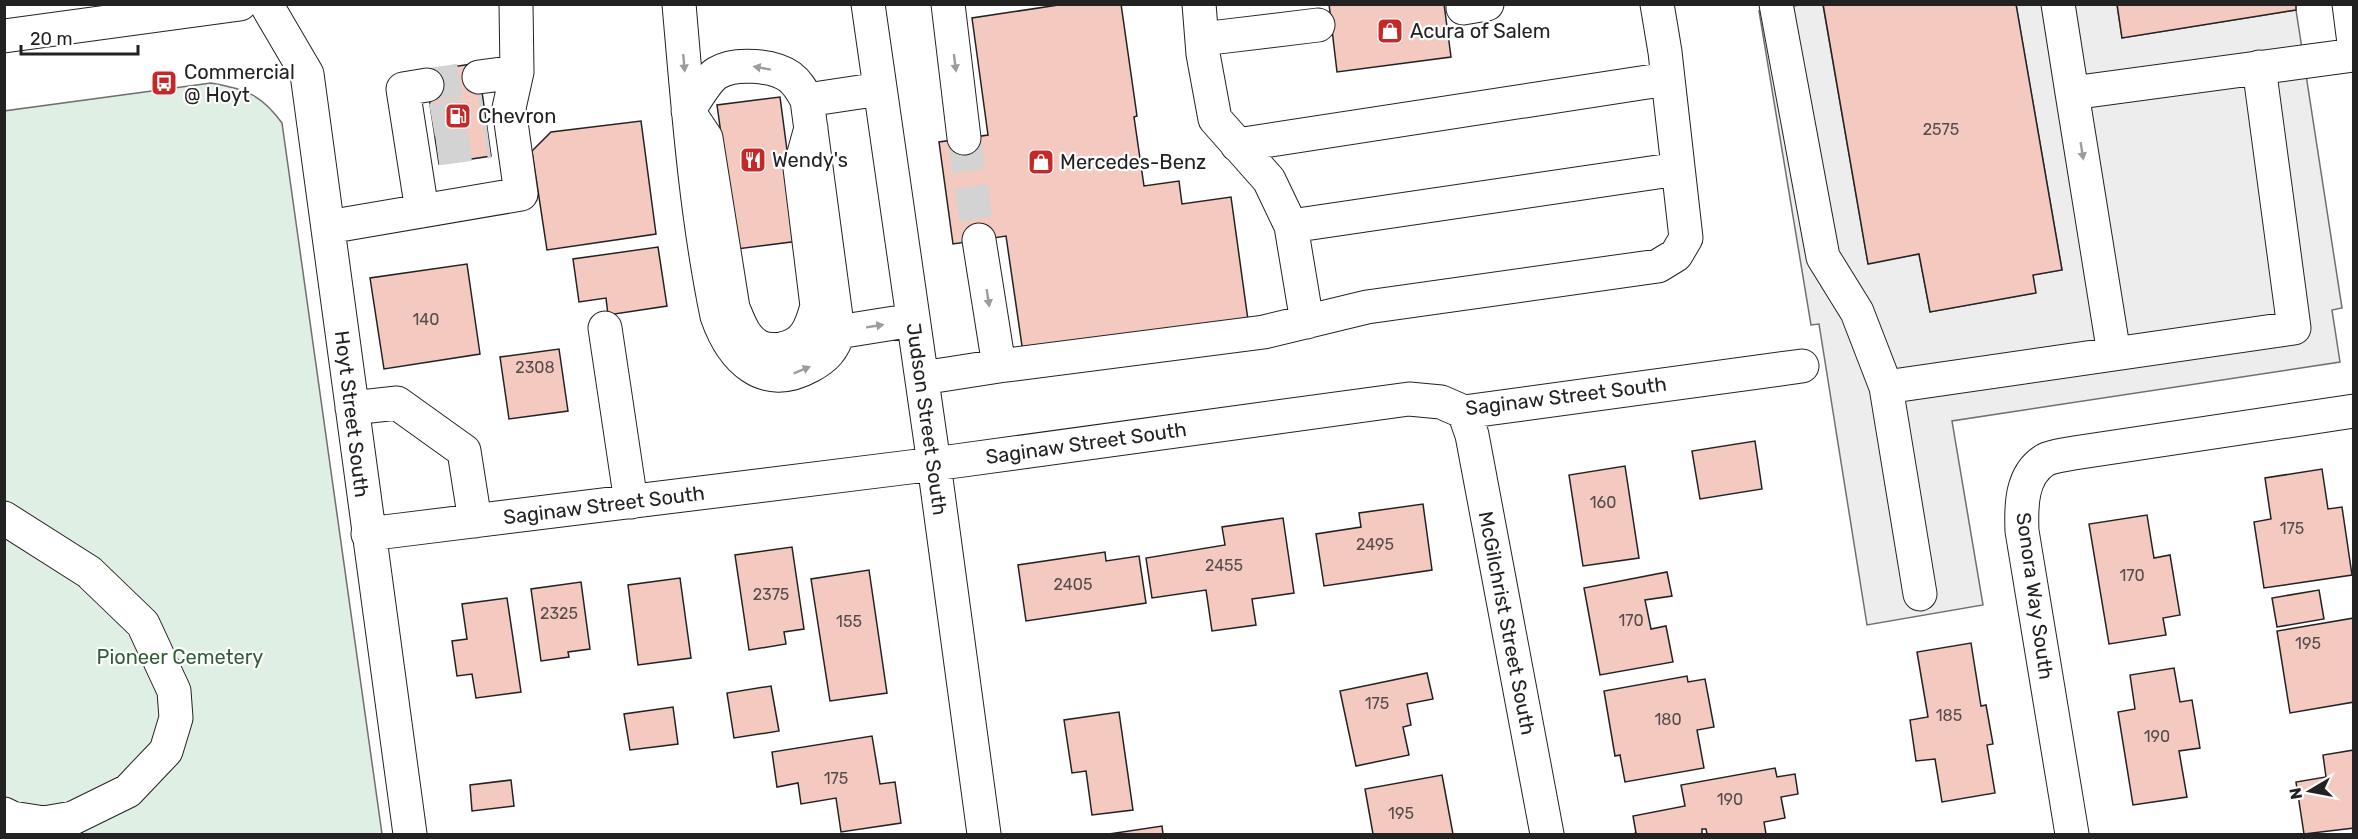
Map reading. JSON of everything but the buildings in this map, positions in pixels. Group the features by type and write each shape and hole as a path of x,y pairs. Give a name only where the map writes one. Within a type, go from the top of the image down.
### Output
{"street":[{"path":"4,36 240,4"},
{"name":"Hoyt Street South","path":"266,4 308,74 410,834"},
{"path":"328,227 521,194 499,124 517,72 516,4"},
{"path":"679,4 688,111 712,293 723,334 749,366 765,375 781,376 801,371 819,362 835,344 838,332 809,114 799,85 789,76 761,67 739,66 716,73 688,111"},
{"name":"Judson Street South","path":"868,4 984,834"},
{"path":"948,4 964,138"},
{"path":"1199,4 1202,39 1215,118 1269,180 1291,226 1307,322"},
{"path":"922,378 1264,332 1367,307 1658,266 1676,255 1686,238 1657,4"},
{"path":"1776,4 1823,257 1857,312 1886,387 1920,594"},
{"path":"2058,4 2114,354"},
{"path":"2349,4 2354,43"},
{"path":"1202,39 1318,24"},
{"path":"2072,93 2354,55"},
{"path":"1886,387 2294,328 2259,67"},
{"path":"479,77 517,72"},
{"path":"1237,145 1667,79"},
{"path":"415,87 423,136 422,212"},
{"path":"809,114 880,89"},
{"path":"688,111 706,138 733,308 741,328 752,342 759,347 771,350 793,346 804,339 813,322 817,306 800,168 809,114"},
{"path":"1291,226 1678,170"},
{"path":"979,240 999,366"},
{"path":"838,332 913,320"},
{"path":"605,328 631,502"},
{"name":"Saginaw Street South","path":"368,534 934,464 1409,399 1441,402 1464,412 1802,366"},
{"path":"352,408 397,403 464,451 475,521"},
{"name":"Sonora Way South","path":"2072,834 2022,531 2021,498 2030,476 2045,460 2074,453 2354,411"},
{"name":"McGilchrist Street South","path":"1464,412 1472,435 1547,834"},
{"path":"4,518 89,572 143,624 174,691 176,718 166,751 128,790 73,818 44,823 12,818 4,814"}],"green space":[{"name":"Pioneer Cemetery","path":"211,83 251,94 267,105 282,123 382,834 5,834 4,111"}],"shaded area":[{"path":"1800,5 1823,5 1868,263 1919,254 1930,312 2035,293 2033,275 2062,270 2016,5 2117,5 2122,38 2296,10 2342,308 2332,310 2340,362 1952,421 1983,605 1867,625 1819,324 1811,325 1759,11"}],"tunnel":[{"path":"427,85 479,77"},
{"path":"432,120 484,111"},
{"path":"964,138 979,240"},
{"path":"437,149 489,142"}],"place":[{"name":"Acura of Salem","path":"1390,31"},
{"name":"Commercial @ Hoyt","path":"164,83"},
{"name":"Chevron","path":"458,116"},
{"name":"Wendy's","path":"753,160"},
{"name":"Mercedes-Benz","path":"1041,162"}]}
